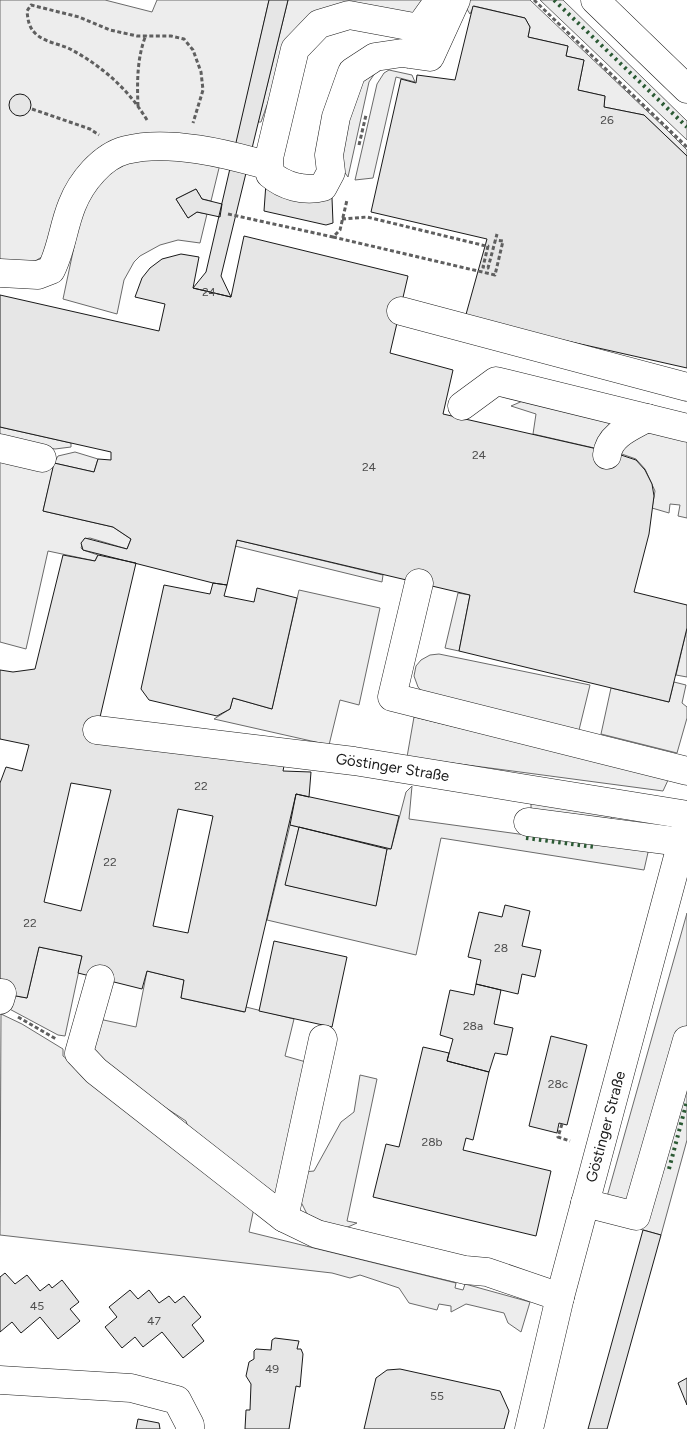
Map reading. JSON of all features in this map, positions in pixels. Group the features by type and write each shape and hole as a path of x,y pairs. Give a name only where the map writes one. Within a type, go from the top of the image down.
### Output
{"street":[{"path":"439,0 419,28 349,15 318,24 296,49 269,158 270,174 281,184 312,190 323,186 332,172 329,155 336,117 352,72 375,57 402,53 430,57 456,0"},
{"path":"595,0 687,89"},
{"path":"1,272 38,275 51,270 60,251 72,205 95,168 126,150 161,146 229,155 269,166"},
{"path":"400,311 687,386"},
{"path":"462,406 496,381 687,428"},
{"path":"607,455 608,447 618,435 647,418"},
{"path":"0,448 42,458"},
{"path":"419,583 392,696 687,771"},
{"name":"Göstinger Straße","path":"97,730 354,761 687,815"},
{"path":"528,822 684,832"},
{"name":"Göstinger Straße","path":"529,1429 560,1297 585,1203 680,875 684,832"},
{"path":"100,980 79,1052 96,1071 284,1218 317,1234 465,1270 487,1272 560,1297"},
{"path":"284,1218 324,1039"},
{"path":"585,1203 636,1216 687,1040"},
{"path":"0,1380 131,1388 177,1400 190,1425 190,1429"}],"path":[{"path":"534,0 687,147"},
{"path":"151,127 138,106 108,74 70,49 53,44 37,35 29,25 27,11 31,5 78,17 110,30 184,39 193,50 201,72 203,90 194,117 193,132"},
{"path":"138,106 138,73 146,35"},
{"path":"32,109 90,129 119,154"},
{"path":"342,219 367,216 488,246 483,266 488,268 498,234"},
{"path":"333,237 495,275 503,241 496,240"},
{"path":"4,1002 79,1052"},
{"path":"562,1124 558,1137 570,1141"}],"shaded area":[{"path":"0,0 105,0 152,12 157,0 269,0 235,151 121,146 47,254 35,261 6,265 0,259"},
{"path":"288,0 428,0 414,13 290,40 261,122 258,122"},
{"path":"464,0 530,0 666,129 687,150 687,156 644,115 604,107 605,96 578,90 584,60 566,56 568,46 528,37 530,27 525,18 474,6 470,14 463,3"},
{"path":"540,0 563,0 687,121 687,140"},
{"path":"393,59 406,63 408,68 391,63 386,64 375,73 369,82 348,177 340,166 338,147 355,79 369,65 382,60"},
{"path":"389,70 412,75 415,82 396,77 373,178 355,180 377,84 384,73"},
{"path":"130,156 220,164 211,201 202,199 196,189 176,199 188,218 197,212 207,214 200,243 178,240 160,245 140,256 134,262 124,280 117,314 63,299 85,195"},
{"path":"525,400 622,418 603,450 533,434 536,414 511,406"},
{"path":"0,427 71,443 71,447 55,449 0,437"},
{"path":"637,427 687,433 687,518 678,516 680,505 670,504 669,513 652,508 655,491 645,469 636,459 616,452"},
{"path":"0,452 54,465 43,511 113,527 131,539 127,549 90,538 84,539 81,548 98,555 95,561 48,551 26,649 0,642"},
{"path":"75,452 98,459 94,472 54,463 58,456"},
{"path":"237,540 383,575 382,582 235,546"},
{"path":"299,590 380,608 359,705 340,700 329,745 214,719 230,709 233,698 272,709"},
{"path":"458,593 470,595 459,651 445,648"},
{"path":"687,628 687,677 676,675"},
{"path":"439,654 590,685 579,730 425,695 418,687 414,676 416,666 421,660 430,655"},
{"path":"674,682 686,685 682,703 687,707 687,718 677,753 601,734 611,688 669,702"},
{"path":"414,717 669,778 663,791 407,757"},
{"path":"412,786 409,819 526,835 649,848 644,870 441,838 416,955 267,920 290,825 299,827 286,885 376,905 387,849 391,849 406,792"},
{"path":"531,801 612,813 611,819 531,809"},
{"path":"687,913 687,1140 661,1235 601,1218"},
{"path":"39,947 82,956 65,1036 58,1035 2,1005 5,994 27,998"},
{"path":"147,971 184,980 181,998 244,1012 246,1007 294,1019 285,1056 306,1062 275,1200 191,1136 186,1121 160,1104 147,1103 94,1052 99,1019 136,1027"},
{"path":"1,1014 22,1024 63,1049 63,1056 255,1203 249,1232 456,1283 455,1288 463,1290 465,1284 530,1302 521,1332 508,1323 504,1313 466,1304 451,1312 451,1306 439,1304 437,1310 409,1303 399,1288 360,1275 350,1278 332,1273 0,1235"},
{"path":"360,1075 377,1079 347,1221 357,1223 341,1230 307,1214 301,1202 304,1172 314,1171 341,1122 354,1112"}],"building":[{"path":"269,0 288,0 221,276 231,297 193,288 206,272"},
{"path":"473,6 525,18 530,27 528,37 568,46 566,56 584,60 578,90 605,96 604,107 644,115 687,156 687,368 465,318 487,239 371,212 401,79 416,83 417,75 455,80"},
{"path":"20,94 28,97 31,105 28,113 20,116 12,113 9,105 12,97"},
{"path":"266,183 332,198 333,223 326,225 264,211"},
{"path":"196,189 202,199 222,204 220,217 197,212 188,218 176,199"},
{"path":"244,236 408,276 390,353 453,370 443,414 615,453 636,460 645,470 652,484 654,496 649,534 634,592 687,605 687,628 669,702 459,651 470,595 237,540 227,585 213,583 83,550 81,543 85,538 127,549 131,539 113,527 43,511 54,463 94,472 98,459 111,460 111,452 0,427 0,295 159,331 165,304 135,297 142,278 150,268 162,259 181,254 199,257 193,288 231,297"},
{"path":"63,555 95,561 98,555 136,563 97,730 285,761 283,771 311,772 309,797 296,794 245,1012 181,998 184,980 147,971 142,989 78,973 82,956 39,947 27,998 0,993 0,783 6,767 22,771 29,745 0,739 0,670 13,672 35,669","holes":["71,783 111,790 81,911 44,902","178,809 213,816 188,933 153,926"]},
{"path":"213,583 227,585 224,596 254,602 257,588 297,598 272,709 233,698 230,709 217,716 149,700 141,689 164,585 210,594"},
{"path":"296,794 399,816 391,849 290,825"},
{"path":"299,827 387,849 376,906 285,885"},
{"path":"505,905 530,911 522,946 541,950 535,977 522,974 518,994 476,984 481,960 468,957 479,912 502,917"},
{"path":"274,941 347,957 332,1027 259,1011"},
{"path":"476,984 501,990 494,1024 513,1028 507,1055 495,1053 489,1072 447,1061 453,1039 440,1035 450,990 474,995"},
{"path":"551,1036 587,1045 567,1125 559,1123 557,1133 529,1126"},
{"path":"423,1047 449,1053 447,1061 489,1072 473,1140 466,1138 463,1150 551,1171 536,1236 373,1197 386,1144 399,1147"},
{"path":"643,1230 661,1235 607,1429 588,1429"},
{"path":"5,1273 15,1284 27,1275 40,1291 49,1284 52,1288 62,1280 79,1302 70,1309 80,1321 58,1339 40,1317 21,1333 12,1322 0,1332 0,1277"},
{"path":"130,1290 138,1299 149,1290 159,1303 169,1296 175,1303 184,1296 201,1317 192,1325 204,1341 183,1358 162,1332 143,1347 135,1337 122,1348 105,1327 117,1317 109,1307"},
{"path":"275,1338 299,1341 297,1349 301,1349 303,1354 300,1387 296,1386 289,1429 245,1429 246,1410 250,1410 251,1384 246,1376 249,1362 254,1359 254,1351 256,1349 271,1350 272,1340"},
{"path":"400,1369 500,1391 509,1411 504,1429 364,1429 376,1378 387,1370"},
{"path":"687,1378 687,1405 678,1383"},
{"path":"138,1419 159,1423 160,1429 136,1429"}],"hedge":[{"path":"554,0 687,127"},
{"path":"526,838 594,847"},
{"path":"669,1169 687,1101"}]}
